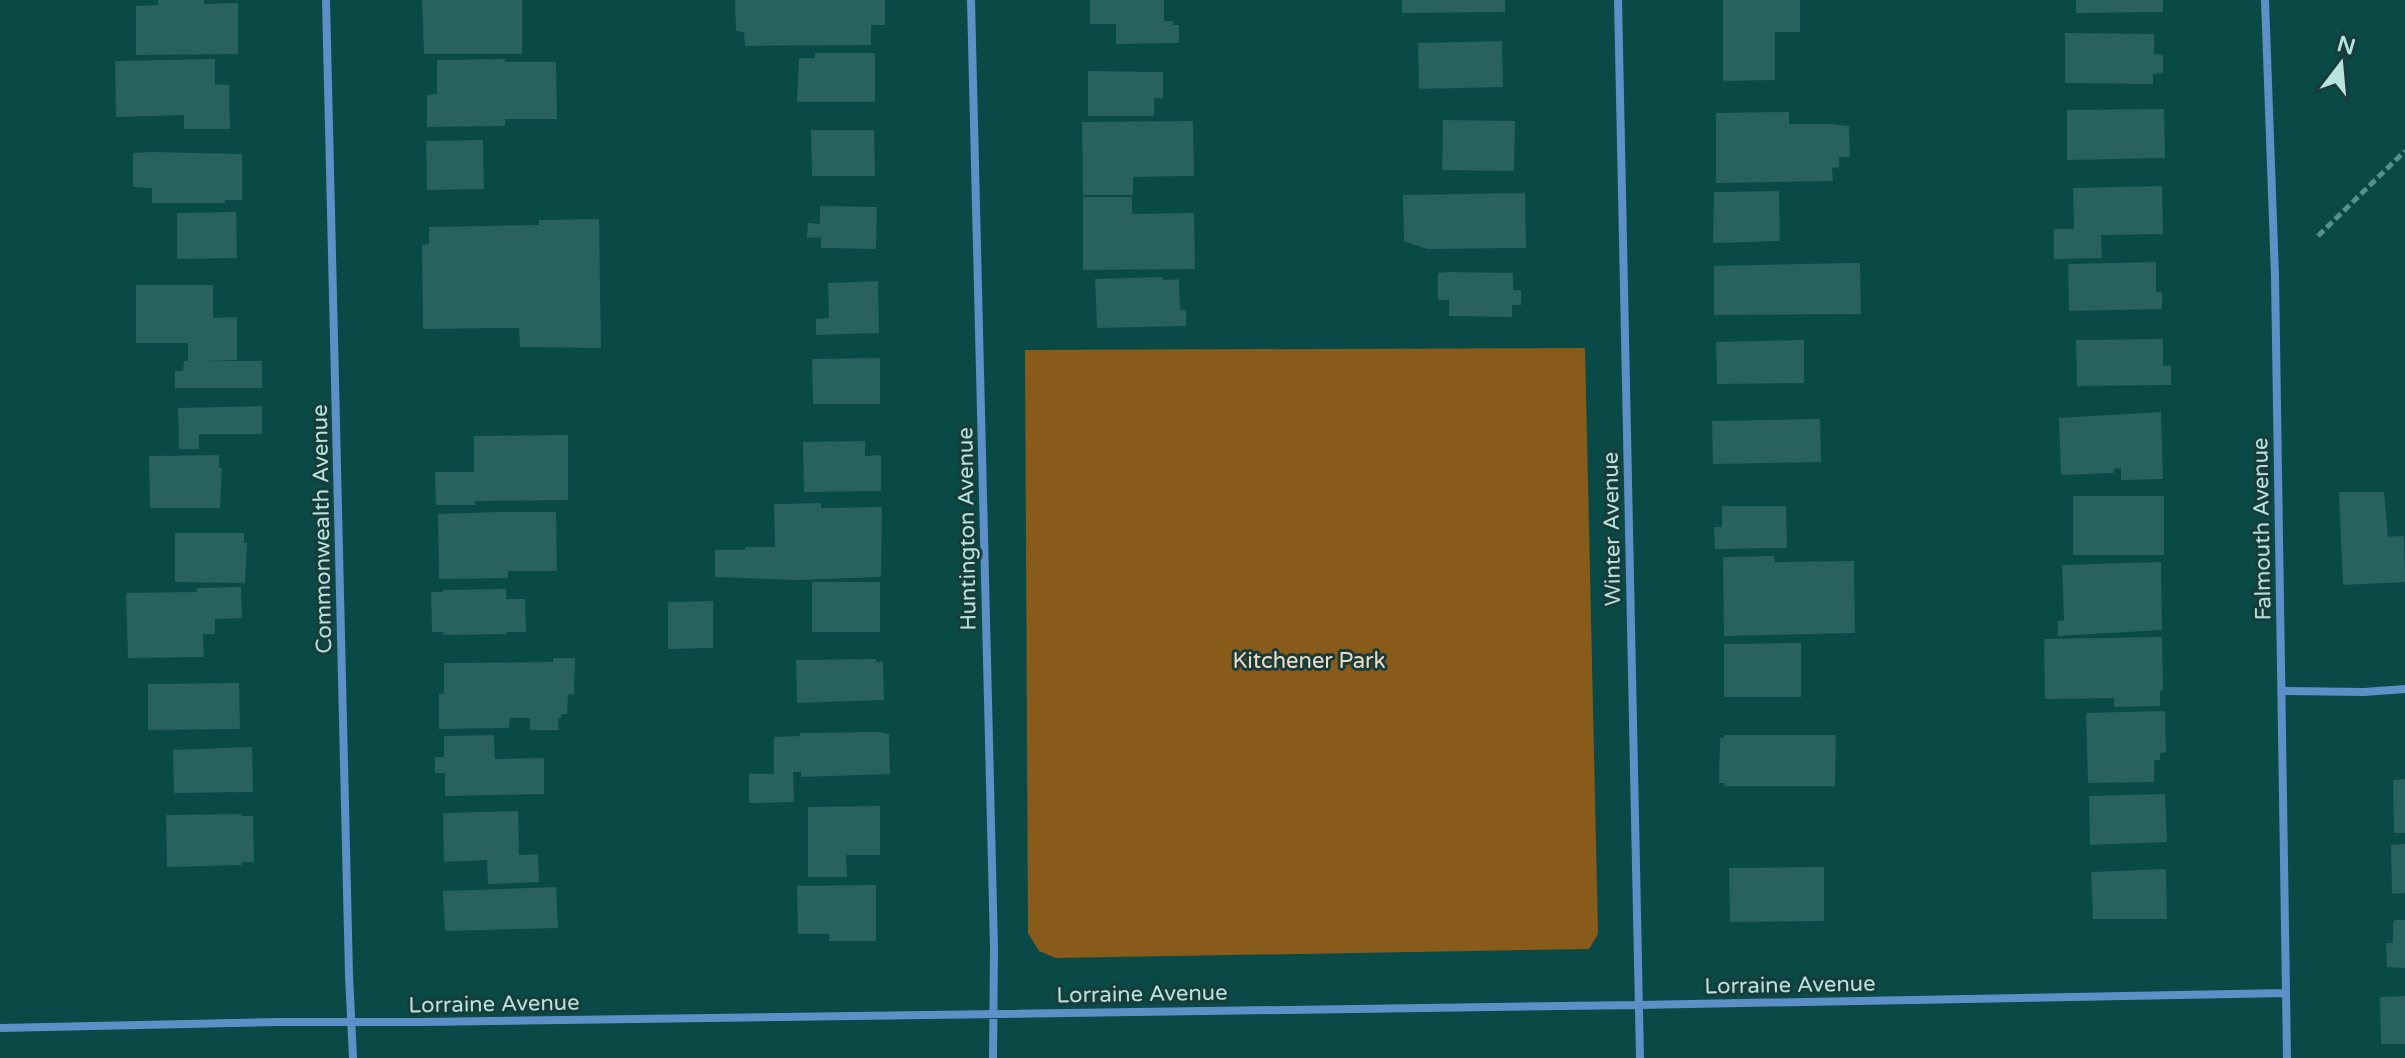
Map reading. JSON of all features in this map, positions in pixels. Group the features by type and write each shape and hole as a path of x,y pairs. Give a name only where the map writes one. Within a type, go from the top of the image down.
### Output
{"street":[{"name":"Commonwealth Avenue","path":"326,0 353,1058"},
{"name":"Huntington Avenue","path":"971,0 994,948 993,1058"},
{"name":"Winter Avenue","path":"1618,0 1640,1058"},
{"name":"Falmouth Avenue","path":"2265,0 2275,276 2287,1058"},
{"path":"2282,691 2405,689"},
{"name":"Lorraine Avenue","path":"0,1028 2285,993"}],"path":[{"path":"2318,236 2405,151"}],"green space":[{"name":"Kitchener Park","path":"1585,348 1598,934 1589,949 1056,958 1039,951 1028,933 1025,350"}],"building":[{"path":"158,0 238,3 238,54 136,55 136,6 158,5"},
{"path":"422,0 522,0 522,54 424,54"},
{"path":"735,0 885,0 885,25 871,25 871,45 745,46 744,32 736,31"},
{"path":"1090,0 1164,0 1164,21 1179,25 1179,43 1116,44 1116,24 1090,24"},
{"path":"1402,0 1505,0 1505,12 1402,13"},
{"path":"1723,0 1800,0 1800,32 1775,32 1775,80 1723,81"},
{"path":"2076,0 2163,0 2163,12 2076,13"},
{"path":"2065,33 2154,34 2154,54 2163,55 2163,73 2153,74 2153,84 2065,83"},
{"path":"1502,41 1503,87 1419,89 1418,43"},
{"path":"815,53 875,53 875,102 797,102 799,58 815,58"},
{"path":"215,59 215,84 229,85 230,129 184,129 184,115 116,117 115,61"},
{"path":"505,59 505,62 556,62 557,119 505,119 505,126 427,127 427,95 437,94 437,60"},
{"path":"1088,71 1163,72 1163,98 1154,98 1154,116 1088,116"},
{"path":"2164,109 2165,158 2067,160 2067,110"},
{"path":"1789,112 1789,124 1849,126 1850,157 1839,157 1839,167 1832,168 1833,181 1716,183 1716,113"},
{"path":"1443,120 1515,121 1514,171 1442,170"},
{"path":"1193,121 1194,176 1133,177 1133,195 1083,195 1082,122"},
{"path":"811,130 874,130 875,176 812,176"},
{"path":"483,140 484,189 427,190 426,141"},
{"path":"133,153 242,154 242,200 225,200 225,203 152,203 152,188 133,187"},
{"path":"2162,186 2163,234 2101,235 2102,258 2054,259 2054,229 2074,229 2073,188"},
{"path":"1779,191 1780,241 1713,243 1714,192"},
{"path":"1525,193 1526,248 1427,249 1404,241 1403,195"},
{"path":"1083,197 1132,197 1132,214 1194,213 1195,269 1083,270"},
{"path":"820,206 877,207 876,249 821,248 821,237 807,238 808,223 820,224"},
{"path":"236,212 237,258 177,259 177,213"},
{"path":"599,219 601,348 520,347 519,328 423,329 422,245 429,244 429,227 539,225 539,220"},
{"path":"2156,262 2156,292 2162,292 2162,309 2069,311 2068,264"},
{"path":"1860,263 1861,314 1714,315 1714,266"},
{"path":"1438,273 1513,273 1513,290 1521,290 1521,305 1512,305 1512,317 1449,316 1449,300 1438,300"},
{"path":"1163,277 1163,280 1179,279 1180,310 1186,310 1186,326 1097,328 1095,279"},
{"path":"878,281 879,333 816,335 816,319 829,318 828,283"},
{"path":"136,285 213,285 213,318 237,317 237,360 203,361 262,361 262,388 175,388 175,371 183,371 184,361 188,361 188,343 136,343"},
{"path":"2163,339 2163,366 2171,366 2171,385 2077,386 2076,340"},
{"path":"1804,340 1804,383 1717,384 1716,342"},
{"path":"880,358 880,404 813,404 812,359"},
{"path":"262,406 262,434 199,434 199,449 179,449 178,408"},
{"path":"2161,412 2163,479 2121,480 2121,468 2114,469 2114,473 2061,475 2059,418"},
{"path":"1820,419 1821,462 1713,464 1712,421"},
{"path":"568,435 568,500 475,501 475,505 436,505 435,472 474,472 474,436"},
{"path":"865,441 865,456 881,455 881,491 804,492 803,442"},
{"path":"219,455 219,468 222,468 220,508 150,508 149,456"},
{"path":"2339,492 2384,492 2388,537 2404,536 2405,582 2343,585"},
{"path":"2073,496 2164,496 2164,555 2073,555"},
{"path":"821,503 821,508 882,507 881,577 796,580 715,577 715,550 775,547 774,504"},
{"path":"1722,506 1786,506 1787,548 1715,549 1714,527 1722,527"},
{"path":"556,512 557,571 508,571 508,578 439,579 438,514"},
{"path":"175,533 244,533 244,543 247,543 245,583 175,582"},
{"path":"1774,556 1775,562 1854,561 1855,633 1724,636 1723,557"},
{"path":"2161,562 2162,630 2058,636 2058,621 2064,620 2062,565"},
{"path":"812,582 880,582 880,632 812,632"},
{"path":"241,587 242,618 215,619 215,634 203,634 204,657 128,658 126,593 197,592 196,588"},
{"path":"506,589 506,599 525,599 526,632 443,635 444,632 432,632 431,592"},
{"path":"713,601 713,648 668,649 668,602"},
{"path":"2162,637 2163,690 2160,690 2160,706 2114,707 2114,698 2045,699 2044,639"},
{"path":"1801,643 1801,697 1724,697 1724,644"},
{"path":"553,658 575,658 574,694 568,695 567,714 561,714 558,718 559,730 530,730 530,718 510,718 509,728 439,729 439,694 444,694 444,663 553,662"},
{"path":"876,659 876,662 883,662 884,700 797,703 796,660"},
{"path":"239,683 240,729 148,730 148,684"},
{"path":"2165,711 2166,752 2160,753 2160,760 2154,760 2154,782 2088,783 2086,713"},
{"path":"800,733 889,734 890,774 801,777 801,772 793,772 794,802 749,803 749,774 774,774 774,737 800,736"},
{"path":"494,735 495,759 544,758 544,794 445,796 445,773 435,773 435,757 444,757 444,736"},
{"path":"1724,735 1836,735 1835,786 1724,786 1725,783 1719,783 1720,738"},
{"path":"252,747 253,792 174,793 173,750"},
{"path":"2405,779 2405,833 2394,833 2393,780"},
{"path":"2165,794 2167,842 2090,845 2089,796"},
{"path":"880,806 880,855 846,855 847,877 808,877 808,807"},
{"path":"518,811 519,855 538,854 539,882 488,884 487,860 444,862 443,813"},
{"path":"166,815 253,816 254,862 167,867"},
{"path":"2405,844 2405,893 2392,894 2391,845"},
{"path":"1824,867 1824,921 1730,922 1729,868"},
{"path":"2166,869 2167,919 2093,919 2091,872"},
{"path":"876,885 876,941 829,941 829,934 798,934 797,886"},
{"path":"556,887 558,928 445,931 443,891"},
{"path":"2395,920 2405,920 2405,968 2387,967 2386,943 2393,943"},
{"path":"2405,996 2405,1044 2381,1044 2380,997"}]}
